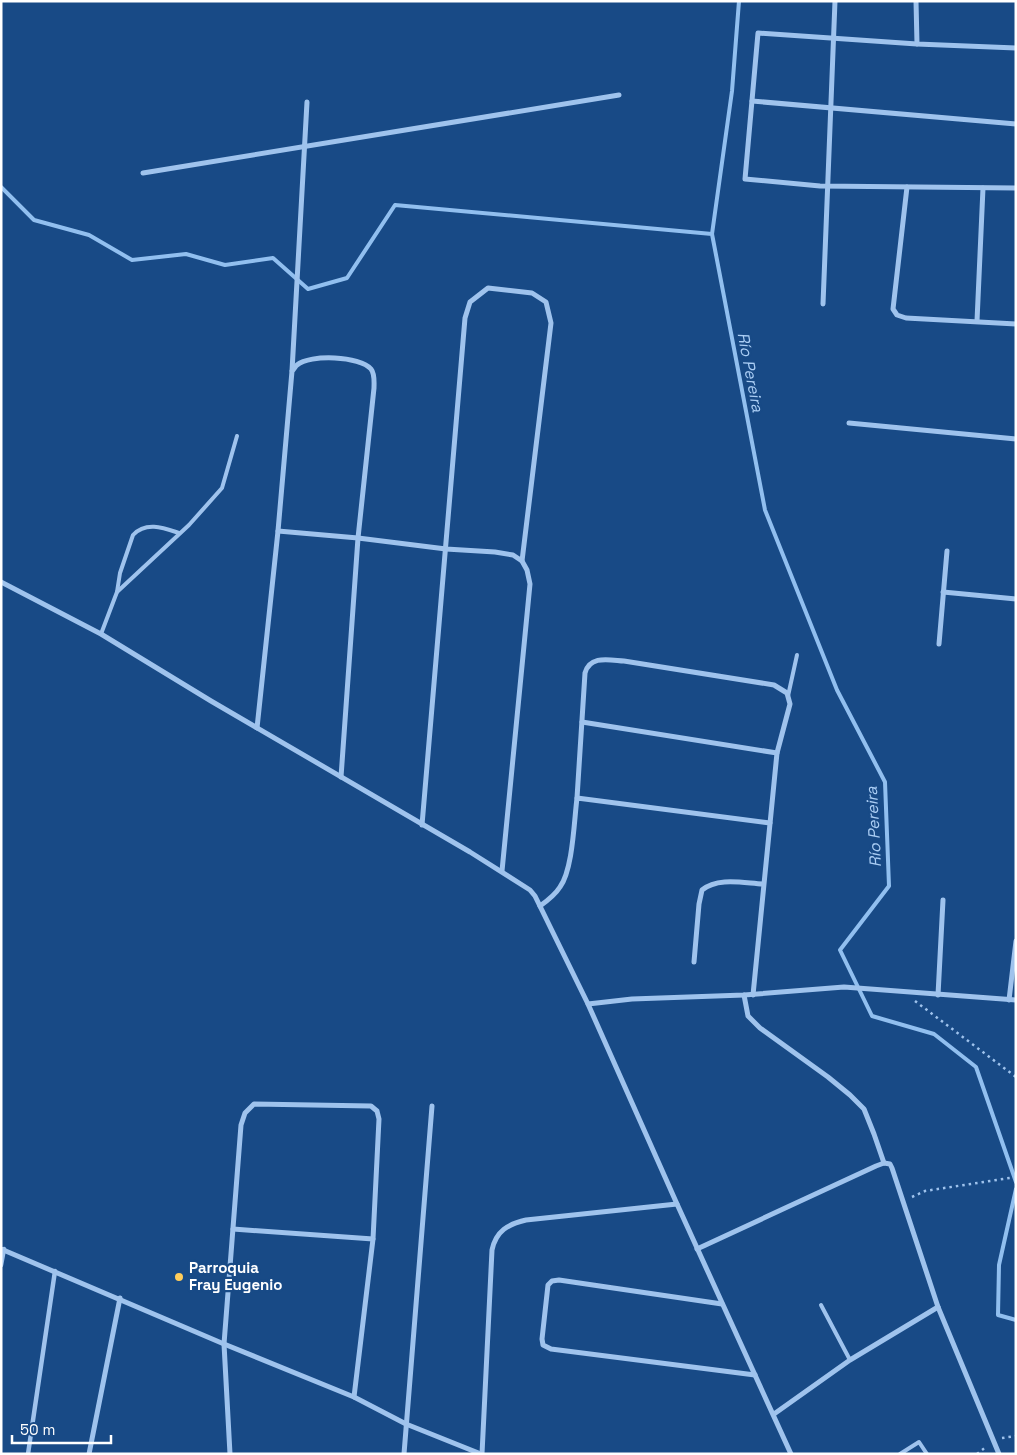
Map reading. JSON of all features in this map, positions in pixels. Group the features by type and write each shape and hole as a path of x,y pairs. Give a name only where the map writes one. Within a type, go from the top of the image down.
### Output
{"street":[{"path":"823,304 835,1"},
{"path":"916,1 917,44"},
{"path":"1016,48 917,44 758,33 745,179 827,186 1016,188"},
{"path":"143,172 619,95"},
{"path":"752,101 1016,124"},
{"path":"257,728 278,531 292,371 306,102"},
{"path":"907,187 893,309 897,315 906,318 1016,324"},
{"path":"977,321 983,188"},
{"path":"422,825 465,318 470,302 488,288 532,293 546,302 551,323 522,561"},
{"path":"292,371 304,361 321,357 356,361 365,364 374,374 358,538 340,777"},
{"path":"849,423 1016,439"},
{"path":"278,531 358,538 446,549 495,552 513,555 522,561 527,570 530,584 502,871"},
{"path":"939,644 947,551"},
{"path":"2,584 101,634 257,728 502,871 530,890 540,906 588,1004 791,1454"},
{"path":"943,592 1016,599"},
{"path":"540,906 552,898 567,872 576,798 586,669 591,663 601,659 624,661 774,685 784,690 790,704 777,753 763,884 756,975 752,995"},
{"path":"582,722 777,753"},
{"path":"576,798 770,823"},
{"path":"694,962 702,890 713,884 724,882 763,884"},
{"path":"938,995 944,900"},
{"path":"1009,1000 1016,941"},
{"path":"588,1004 632,999 752,995 844,987 1016,1000"},
{"path":"744,995 748,1016 760,1028 828,1077 864,1109 884,1163"},
{"path":"230,1454 224,1344 241,1125 245,1113 254,1104 371,1106 377,1112 379,1119 373,1239 354,1397"},
{"path":"404,1454 432,1106"},
{"path":"697,1248 884,1163 890,1164 938,1307 999,1454"},
{"path":"1,1265 2,1249 224,1344 354,1397 406,1424 481,1454 492,1250 494,1241 499,1233 508,1226 526,1220 677,1204"},
{"path":"233,1229 373,1239"},
{"path":"28,1454 55,1271"},
{"path":"722,1304 552,1280 548,1285 543,1345 551,1349 755,1375"},
{"path":"89,1454 120,1298"},
{"path":"774,1414 850,1360 938,1307"}],"lane":[{"path":"117,592 179,533 222,488 237,436"},
{"path":"101,634 117,592 123,564 136,531 150,526 179,533"},
{"path":"788,696 798,655"},
{"path":"821,1305 850,1360"},
{"path":"900,1454 918,1442 926,1454"}],"path":[{"path":"903,991 1016,1076"},
{"path":"904,1201 925,1191 1016,1177"},
{"path":"993,1440 1016,1436"}],"waterway":[{"path":"712,234 732,91 739,1"},
{"name":"Río Pereira","path":"1,187 34,220 89,235 132,260 186,254 225,265 273,258 308,289 347,278 395,205 712,234 765,510 837,690 885,782 889,886 840,950 872,1016 934,1034 976,1067 1016,1182"},
{"name":"Río Pereira","path":"1016,1189 999,1265 998,1315 1016,1320"}],"place":[{"name":"Parroquia Fray Eugenio","path":"179,1277"}]}
